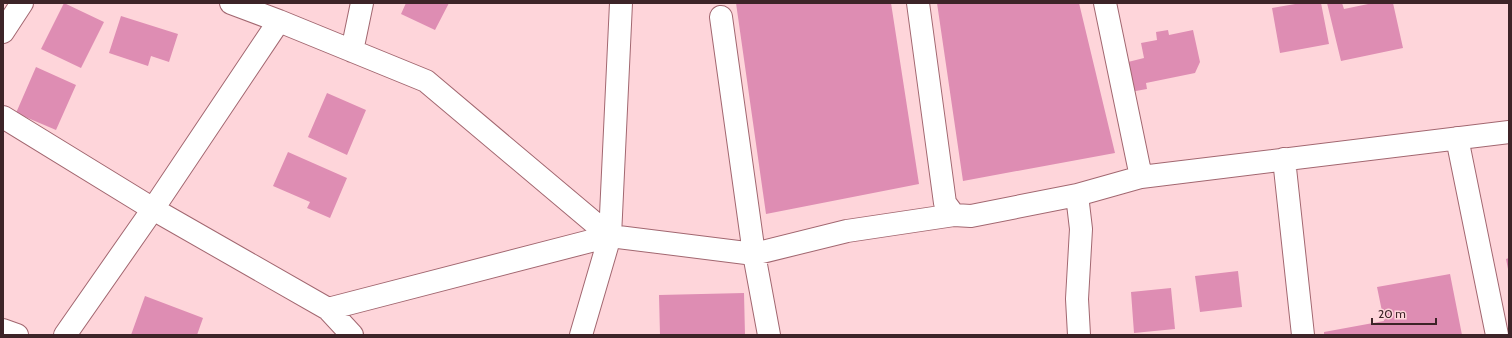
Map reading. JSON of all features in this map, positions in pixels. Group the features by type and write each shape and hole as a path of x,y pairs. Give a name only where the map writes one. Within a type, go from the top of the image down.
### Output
{"street":[{"path":"3,32 22,3"},
{"path":"231,3 426,81 610,236"},
{"path":"352,51 362,3"},
{"path":"581,335 610,236 621,3"},
{"path":"918,3 945,203 954,215"},
{"path":"1105,3 1141,177"},
{"path":"720,17 754,254 769,335"},
{"path":"65,335 153,209 279,21"},
{"path":"3,118 153,209 328,309 352,335"},
{"path":"328,309 610,236 754,254 847,231 954,215 971,216 1077,195 1141,177 1509,132"},
{"path":"1457,138 1497,335"},
{"path":"1284,159 1303,335"},
{"path":"1077,195 1082,229 1077,299 1079,335"},
{"path":"3,330 17,335"}],"building":[{"path":"64,3 104,22 81,68 41,49"},
{"path":"406,3 449,3 435,30 401,14"},
{"path":"736,3 891,3 919,184 766,214"},
{"path":"937,3 1079,3 1115,153 963,181"},
{"path":"1301,3 1321,3 1329,44 1280,53 1272,8"},
{"path":"1327,3 1342,3 1344,9 1373,3 1393,3 1403,48 1341,61"},
{"path":"121,16 178,34 169,62 151,56 148,66 109,53"},
{"path":"1168,30 1169,35 1193,30 1200,62 1195,73 1146,83 1147,89 1130,92 1124,63 1144,58 1141,43 1157,40 1156,32"},
{"path":"36,67 76,85 56,130 16,113"},
{"path":"327,93 366,110 347,155 308,137"},
{"path":"288,152 347,178 330,218 307,208 310,202 273,186"},
{"path":"1509,258 1509,269 1508,269 1506,259"},
{"path":"1238,271 1242,307 1200,312 1195,276"},
{"path":"1450,274 1462,335 1324,335 1324,332 1384,321 1377,287"},
{"path":"1171,288 1175,329 1134,333 1131,292"},
{"path":"744,293 745,335 660,335 659,295"},
{"path":"145,296 203,318 197,335 131,335"}]}
